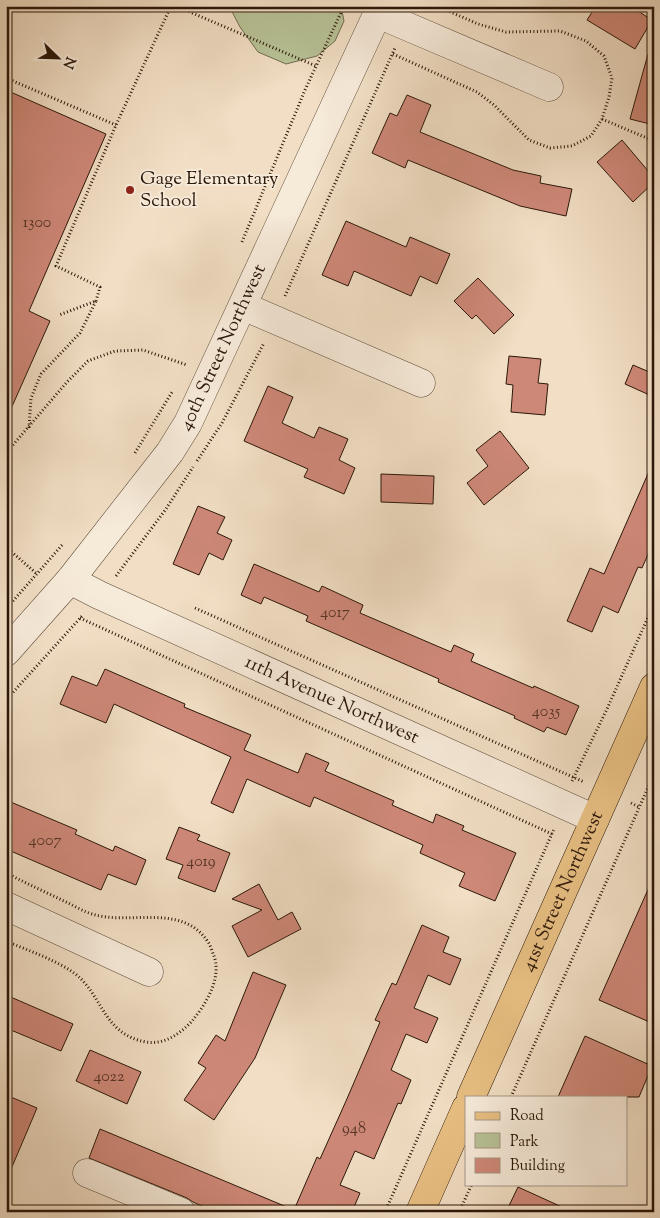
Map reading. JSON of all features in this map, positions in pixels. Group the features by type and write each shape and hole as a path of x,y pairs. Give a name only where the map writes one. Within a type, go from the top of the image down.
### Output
{"main road":[{"name":"41st Street Northwest","path":"471,1096 654,687"},
{"path":"420,1212 465,1110"}],"street":[{"path":"380,10 549,87"},
{"name":"40th Street Northwest","path":"6,652 70,580 170,452 188,423 380,10"},
{"path":"243,306 420,383"},
{"name":"11th Avenue Northwest","path":"70,580 99,595 595,819"},
{"path":"6,906 149,972"},
{"path":"87,1173 181,1212"}],"path":[{"path":"29,428 31,398 41,374 80,333 96,301 100,287 56,266 116,125 171,6"},
{"path":"176,6 316,66"},
{"path":"282,146 344,6"},
{"path":"274,320 393,54 477,92 494,105 529,140 550,148 572,146 591,136 602,119 609,97 612,78 604,56 586,40 560,31 506,32 478,24 437,6"},
{"path":"6,78 116,125"},
{"path":"602,119 654,140"},
{"path":"59,315 96,301"},
{"path":"6,453 67,382 88,361 115,351 143,350 187,365 183,373"},
{"path":"134,454 174,390"},
{"path":"6,609 68,538"},
{"path":"6,547 37,574"},
{"path":"118,574 127,578"},
{"path":"6,700 99,595"},
{"path":"191,606 574,777 654,604"},
{"path":"80,618 552,834"},
{"path":"510,1096 654,774"},
{"path":"385,1212 552,834 563,804"},
{"path":"460,1212 471,1186"}],"green space":[{"path":"229,6 341,6 344,21 335,41 317,56 286,64 258,52 240,27"}],"building":[{"path":"596,6 630,6 652,20 635,49 587,20"},
{"path":"648,54 654,55 654,125 630,119"},
{"path":"6,90 106,134 29,311 50,321 6,420"},
{"path":"407,95 431,105 420,132 513,170 541,176 540,183 572,189 566,216 520,206 408,160 405,168 372,153 390,113 397,116"},
{"path":"622,140 654,178 654,182 633,202 597,162"},
{"path":"346,221 406,247 410,237 450,254 437,284 420,276 411,296 354,271 348,286 322,275"},
{"path":"478,278 514,315 494,334 476,315 472,319 454,301"},
{"path":"509,356 541,359 538,383 548,384 545,415 511,412 513,385 506,384"},
{"path":"633,365 654,374 654,397 625,384"},
{"path":"268,386 293,397 282,423 314,438 319,427 348,439 339,460 355,468 344,494 304,477 308,469 244,441"},
{"path":"500,431 529,468 484,505 467,483 488,466 476,450"},
{"path":"654,460 654,541 642,568 638,567 618,613 603,606 592,632 567,621 590,568 604,574"},
{"path":"381,474 434,476 433,504 381,502"},
{"path":"198,506 225,517 217,533 232,540 223,560 209,553 199,575 173,564"},
{"path":"254,564 319,592 322,586 363,605 360,613 451,652 454,645 474,654 471,661 579,706 566,735 547,727 544,732 514,718 515,716 438,682 439,679 306,621 308,616 264,597 261,604 241,595"},
{"path":"105,669 185,704 184,707 251,735 244,750 298,773 306,753 329,763 325,771 394,801 392,805 433,823 436,814 464,826 462,830 516,853 495,901 459,886 465,873 420,853 423,845 314,797 310,807 247,779 233,813 211,803 231,757 114,704 106,723 60,704 72,676 97,686"},
{"path":"6,800 77,830 75,834 113,851 115,846 146,860 136,885 108,874 101,890 6,849"},
{"path":"179,827 200,835 197,840 230,853 215,892 178,878 183,865 166,859"},
{"path":"654,876 654,1024 599,1000"},
{"path":"259,884 278,920 292,912 301,929 248,957 232,926 262,910 232,899"},
{"path":"422,925 449,937 443,952 461,959 450,985 428,975 414,1008 438,1018 427,1043 406,1034 391,1070 411,1080 401,1104 398,1103 374,1159 355,1151 340,1185 360,1193 352,1212 215,1212 187,1198 89,1158 100,1129 294,1210 317,1157 320,1159 380,1022 375,1020 392,983 396,985"},
{"path":"253,972 286,985 255,1058 214,1120 184,1100 206,1068 198,1063 216,1035 225,1041"},
{"path":"6,995 73,1024 61,1051 6,1028"},
{"path":"585,1036 652,1066 639,1097 558,1096"},
{"path":"90,1050 141,1072 127,1104 76,1081"},
{"path":"6,1095 37,1108 6,1181"},
{"path":"518,1187 573,1212 506,1212"}],"place":[{"name":"Gage Elementary School","path":"130,190"}]}
